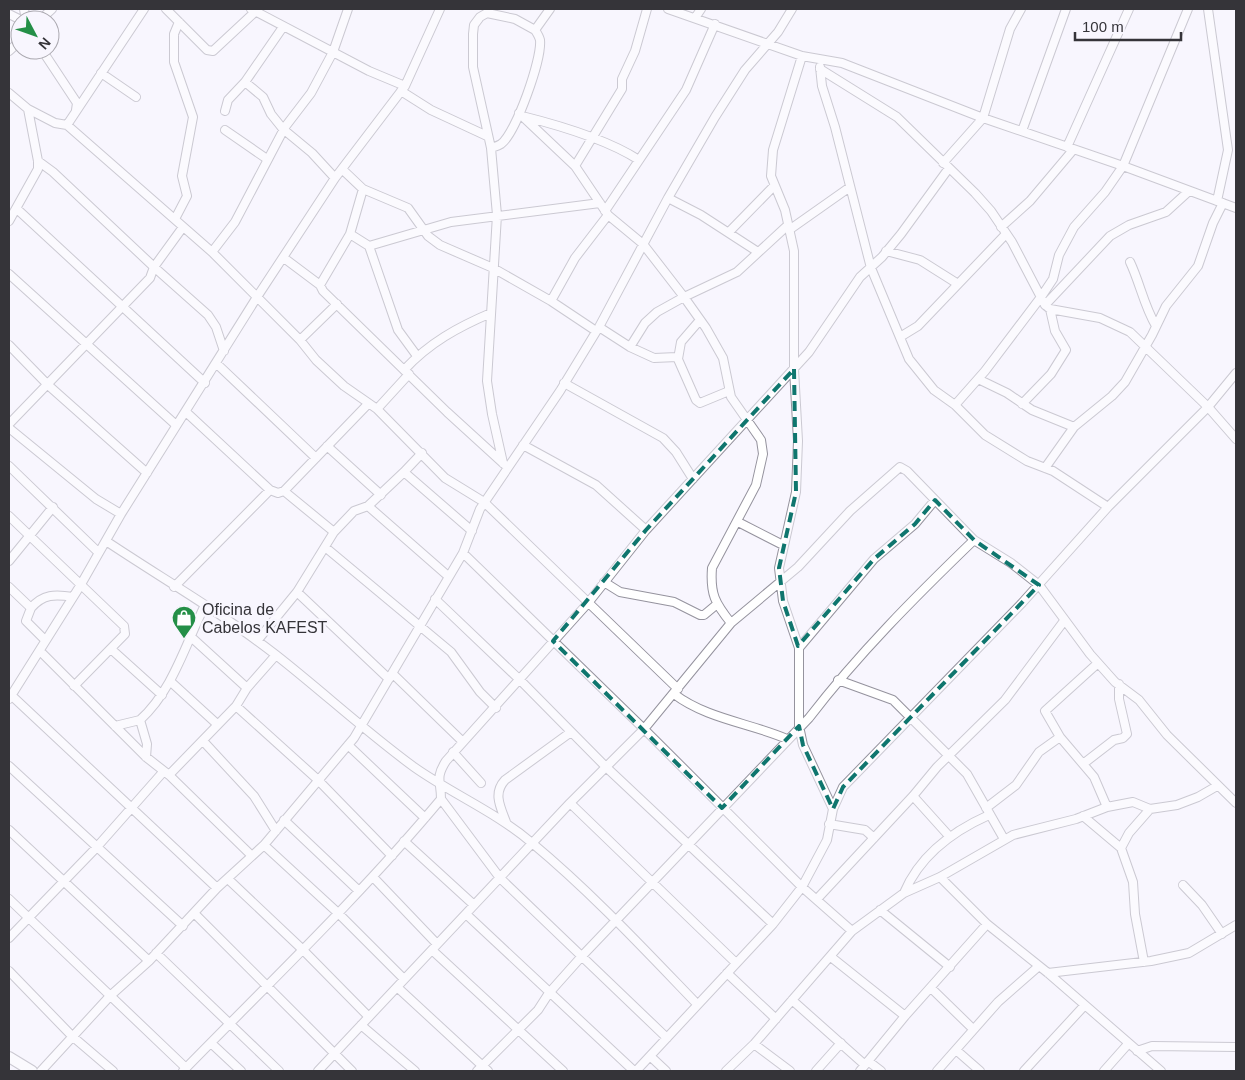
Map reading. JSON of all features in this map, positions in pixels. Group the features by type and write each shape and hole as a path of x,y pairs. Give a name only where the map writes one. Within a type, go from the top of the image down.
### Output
{"street":[{"path":"67,125 144,9"},
{"path":"166,9 207,50 213,51 253,10 403,88 431,110 487,136"},
{"path":"212,252 235,222 283,129 311,93 333,52 348,9"},
{"path":"218,888 10,697 40,652 45,640 80,586 121,514 176,425 205,383 257,297 334,178 343,170 403,88 440,9"},
{"path":"535,30 550,9"},
{"path":"575,166 593,139 601,121 622,90 622,79 635,51 647,9"},
{"path":"668,9 767,42 802,56 842,63 982,118 1123,166 1236,208"},
{"path":"695,18 701,9"},
{"path":"41,1071 110,996 148,961 218,888 264,845 317,779 348,745 391,676 462,553 480,509 505,465 523,445 598,329 714,117 745,70 767,42 778,32 792,9"},
{"path":"667,1038 500,878 441,799 438,782 439,772 462,741 496,708 588,603 646,530 809,352 860,277 886,251 982,118 1010,29 1021,9"},
{"path":"1022,131 1066,9"},
{"path":"900,337 918,326 958,284 1035,195 1070,149 1129,9"},
{"path":"955,405 978,379 1041,297 1053,279 1059,255 1074,227 1105,192 1123,166 1188,9"},
{"path":"1045,468 1074,427 1112,396 1125,382 1146,347 1166,306 1198,266 1220,202 1228,150 1208,9"},
{"path":"491,148 501,144 520,114 538,56 540,42 535,30 515,20 488,13 480,17 474,25 472,52 487,136 491,148 497,215 487,381 492,414 505,465"},
{"path":"175,219 187,196 182,176 193,117 174,62 174,34 179,22"},
{"path":"551,301 575,258 607,213 639,160 686,90 715,24"},
{"path":"225,111 228,100 245,82 284,27"},
{"path":"802,56 773,150 771,176 774,186 781,197 794,251 794,369 798,442 796,492 779,568 783,600 799,648 799,726 803,746 833,809"},
{"path":"49,60 77,103 75,114"},
{"path":"821,60 822,86 871,268 908,359 922,378 955,405 985,435 1014,454 1053,471 1108,507"},
{"path":"820,69 897,117 975,193 1003,230 1048,307 1055,331 1066,350 1055,368 1022,404"},
{"path":"102,73 136,97"},
{"path":"245,82 263,97 271,114 283,129 312,152 334,178"},
{"path":"9,93 28,109 55,123 67,125 212,252 300,340 316,360 368,404 377,409 444,478 484,502 676,692 702,711 768,731 786,739"},
{"path":"9,221 38,169 28,109"},
{"path":"520,114 625,151 639,160"},
{"path":"520,114 575,166 607,213 643,244 684,296 722,358 729,391 762,440 763,454 756,485 712,568 712,592 716,605 731,623"},
{"path":"225,130 267,159"},
{"path":"38,161 53,172 208,315 216,327 224,351"},
{"path":"343,170 363,189 408,208 434,241 447,249 493,268 630,347 654,358 675,356 678,359"},
{"path":"728,232 774,186"},
{"path":"630,347 645,323 657,312 684,296 736,272 789,228 850,187"},
{"path":"320,285 350,234 363,189"},
{"path":"1048,307 1110,236 1129,225 1166,212 1189,191"},
{"path":"668,198 728,232 758,252"},
{"path":"369,246 451,222 600,204"},
{"path":"17,209 205,383"},
{"path":"9,424 150,278 154,267 182,227"},
{"path":"350,234 369,246 398,330 417,356"},
{"path":"886,251 920,260 958,284"},
{"path":"284,258 320,285 337,304 505,465"},
{"path":"1130,262 1138,279 1149,314 1156,326"},
{"path":"9,274 176,425"},
{"path":"300,340 337,304"},
{"path":"1048,307 1112,322 1130,332 1208,407 1236,439"},
{"path":"377,409 407,372 417,356 455,329 491,313"},
{"path":"700,320 680,342 678,359 696,400 704,403 729,391"},
{"path":"9,346 48,385 147,473"},
{"path":"216,364 316,458"},
{"path":"466,914 549,994 635,1071 773,924 802,887 826,840 833,809 843,787 1038,585 1108,507 1208,407 1236,372"},
{"path":"978,379 1007,393 1022,404 1074,427"},
{"path":"564,383 663,438 676,452 693,478"},
{"path":"186,412 270,490 278,493 284,491 368,404"},
{"path":"9,428 96,499 121,514"},
{"path":"523,445 596,485 646,530"},
{"path":"327,446 381,495"},
{"path":"257,641 297,592 334,532 354,511 368,506 381,495 422,454"},
{"path":"9,466 98,552"},
{"path":"318,1071 570,803 644,729 731,623 798,567 850,511 900,467 907,471 974,540 1011,562 1047,594 1064,621 1098,663 1119,684 1139,700 1167,735 1236,803"},
{"path":"404,472 472,531"},
{"path":"174,587 270,490"},
{"path":"284,491 334,532"},
{"path":"799,648 874,559 915,524 935,500"},
{"path":"368,506 448,576"},
{"path":"9,561 53,507"},
{"path":"9,516 80,586 124,626 125,634 74,686"},
{"path":"738,522 784,545"},
{"path":"106,540 174,587 219,612 276,655 361,726 438,782 506,822 533,844 616,921 697,1004"},
{"path":"397,987 483,1069 538,1010 549,994 582,956 786,739 809,718 838,680 911,601 974,540"},
{"path":"325,547 419,628 451,652 480,692 496,708"},
{"path":"462,553 644,729 802,887 852,931"},
{"path":"604,582 620,592 674,602 700,615 707,613 716,605"},
{"path":"9,587 31,608"},
{"path":"297,592 462,741"},
{"path":"45,640 26,622 31,608 38,600 49,595 73,597"},
{"path":"435,599 520,680 606,767 773,924"},
{"path":"115,726 140,720 153,709 170,682 190,636 206,606"},
{"path":"817,899 913,796 948,755 1004,700 1064,621"},
{"path":"190,636 247,688"},
{"path":"111,649 162,695"},
{"path":"40,652 146,757 166,773 252,856"},
{"path":"9,938 166,773 204,741 217,724 236,706 247,688 276,655"},
{"path":"1098,663 1045,711 1060,737 1097,781 1106,807"},
{"path":"838,680 888,697 967,774 1004,839"},
{"path":"170,682 217,724"},
{"path":"1083,764 1114,740 1123,738 1126,734 1118,700 1119,684"},
{"path":"236,706 317,779 392,856"},
{"path":"140,720 147,744 146,757"},
{"path":"506,822 498,797 498,788 505,780 571,732"},
{"path":"904,892 914,875 950,836 988,811 1016,785 1039,752 1060,737"},
{"path":"204,741 254,796 276,831"},
{"path":"348,745 425,818"},
{"path":"453,752 480,783"},
{"path":"9,766 183,926"},
{"path":"726,1071 754,1044 852,931 904,892 940,877 1013,835 1083,816 1106,807 1133,802 1150,809 1176,805 1198,797 1217,786"},
{"path":"913,796 950,836"},
{"path":"9,899 185,1070 265,986 373,878 441,799"},
{"path":"570,803 736,963"},
{"path":"1121,848 1129,833 1150,809"},
{"path":"1083,816 1121,848 1133,882 1135,914 1144,962"},
{"path":"284,820 359,891"},
{"path":"829,824 865,830 874,838"},
{"path":"9,830 148,961"},
{"path":"404,841 474,905"},
{"path":"264,845 338,913 404,979"},
{"path":"940,877 987,924 1048,973 1161,1071"},
{"path":"373,878 435,947 518,1030 563,1071"},
{"path":"228,879 369,1016"},
{"path":"1183,885 1202,905 1222,934"},
{"path":"880,910 950,967"},
{"path":"194,913 352,1071"},
{"path":"864,1066 904,1016 987,924"},
{"path":"1048,973 1144,962 1189,953 1236,925"},
{"path":"156,953 279,1071"},
{"path":"831,957 904,1016"},
{"path":"937,1071 998,1002 1039,966"},
{"path":"9,971 72,1036 113,1071"},
{"path":"727,973 776,1018"},
{"path":"930,988 973,1029"},
{"path":"792,1000 864,1066 881,1071"},
{"path":"1024,1071 1084,1006"},
{"path":"362,1025 415,1071"},
{"path":"211,1043 240,1071"},
{"path":"816,1071 841,1043"},
{"path":"754,1044 790,1071"},
{"path":"1104,1071 1128,1044"},
{"path":"1137,1051 1152,1046 1236,1047"},
{"path":"956,1050 980,1071"},
{"path":"650,1056 666,1071"},
{"path":"9,1057 32,1071"}],"highlighted area":[{"path":"794,369 796,492 779,568 783,601 798,646 874,559 915,524 935,500 974,540 1039,585 843,787 833,809 803,745 799,726 722,808 553,641 646,530"}],"place":[{"name":"Oficina de Cabelos KAFEST","path":"184,639"}]}
